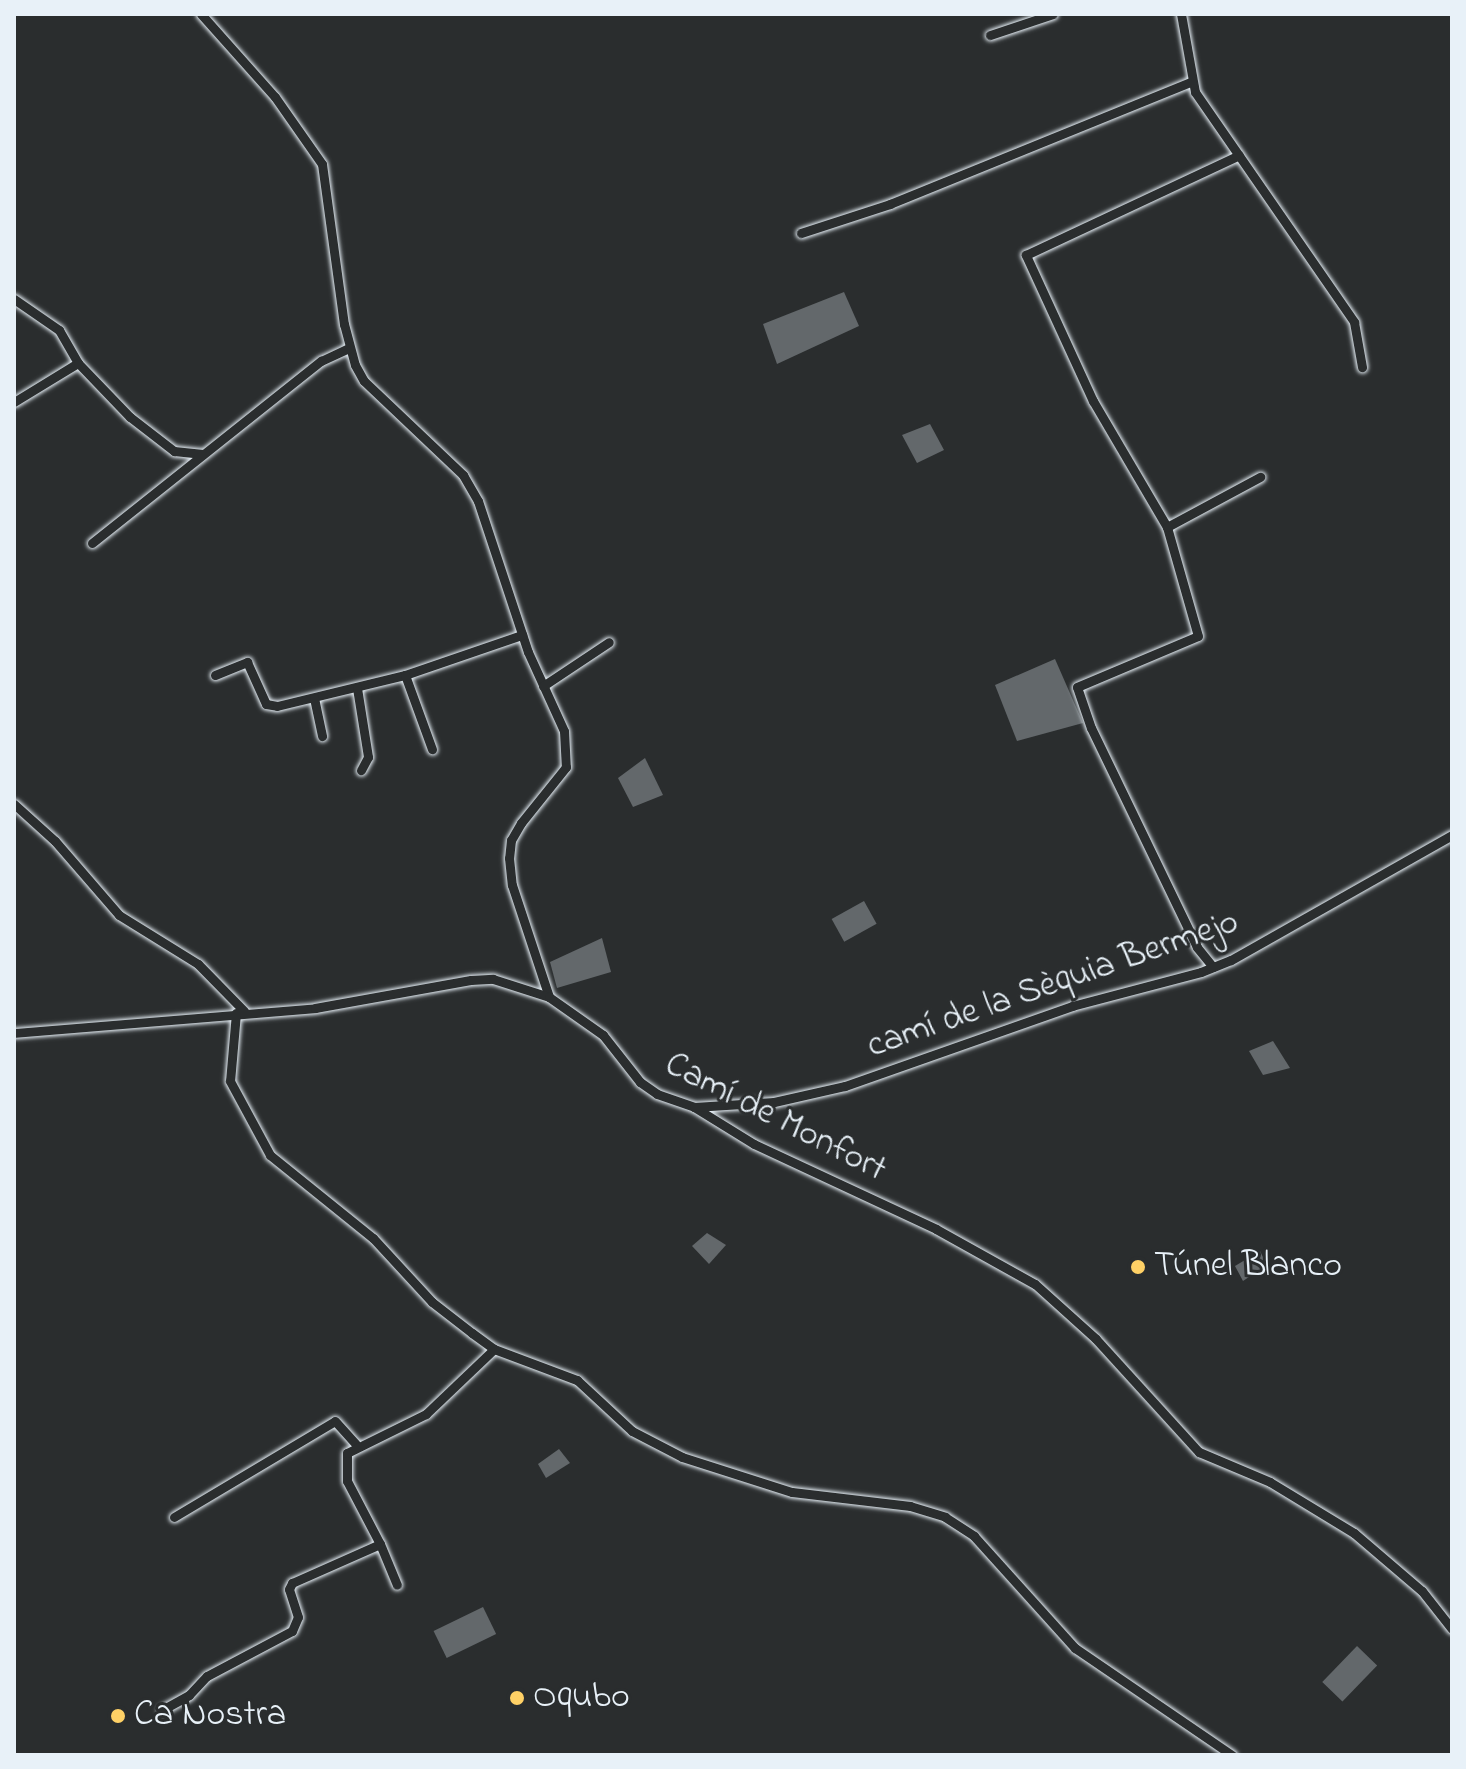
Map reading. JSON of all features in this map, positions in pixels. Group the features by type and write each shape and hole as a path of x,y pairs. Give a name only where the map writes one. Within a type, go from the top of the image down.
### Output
{"street":[{"path":"201,14 275,97 322,164 349,348 364,381 463,475 478,501 522,635 564,731 566,767 521,823 511,840 509,858 512,885 549,997"},
{"path":"990,35 1053,14"},
{"path":"1181,14 1190,82 1354,322 1362,367"},
{"path":"801,233 890,204 1190,82"},
{"path":"1213,967 1191,934 1091,728 1077,687 1198,636 1167,527 1074,363 1026,255 1239,155"},
{"path":"14,299 59,330 78,363 130,417 174,451 188,456 205,453"},
{"path":"92,543 321,361 349,348"},
{"path":"14,402 78,363"},
{"path":"1167,527 1260,477"},
{"path":"215,675 247,662 266,704 314,698 405,675 522,635"},
{"path":"543,686 609,642"},
{"path":"405,675 432,749"},
{"path":"357,688 368,757 361,770"},
{"path":"314,698 322,736"},
{"path":"14,804 55,841 119,915 198,964 240,1012 230,1081 270,1155 373,1238 432,1302 494,1349 577,1380 632,1431 682,1457 792,1492 910,1506 945,1517 974,1536 1075,1648 1232,1755"},
{"name":"camí de la Sèquia Bermejo","path":"694,1107 774,1102 845,1086 1072,1006 1213,967 1452,835"},
{"name":"Camí de Monfort","path":"14,1033 341,1004 471,980 493,979 549,997 603,1035 640,1082 694,1107 754,1144 911,1216 1035,1284 1096,1339 1199,1452 1270,1482 1354,1533 1422,1591 1452,1629"},
{"path":"397,1585 344,1469 356,1444 426,1414 494,1349"},
{"path":"174,1517 335,1421 356,1444"},
{"path":"162,1710 189,1695 207,1676 292,1631 298,1617 289,1589 292,1583 380,1544"}],"shaded area":[{"path":"844,292 859,326 777,364 763,324"},
{"path":"930,424 944,450 917,463 902,435"},
{"path":"1055,659 1083,723 1017,741 995,685"},
{"path":"645,758 663,795 633,807 618,778"},
{"path":"864,901 877,924 844,942 832,919"},
{"path":"602,938 611,972 557,988 550,962"},
{"path":"1273,1041 1290,1068 1263,1075 1249,1051"},
{"path":"707,1233 726,1245 709,1264 692,1246"},
{"path":"1260,1251 1267,1265 1243,1281 1235,1266"},
{"path":"559,1449 570,1463 546,1478 538,1464"},
{"path":"483,1607 496,1634 447,1658 434,1631"},
{"path":"1357,1646 1377,1665 1342,1701 1322,1682"}],"place":[{"name":"Túnel Blanco","path":"1138,1267"},
{"name":"Oqubo","path":"517,1698"},
{"name":"Ca Nostra","path":"118,1716"}]}
